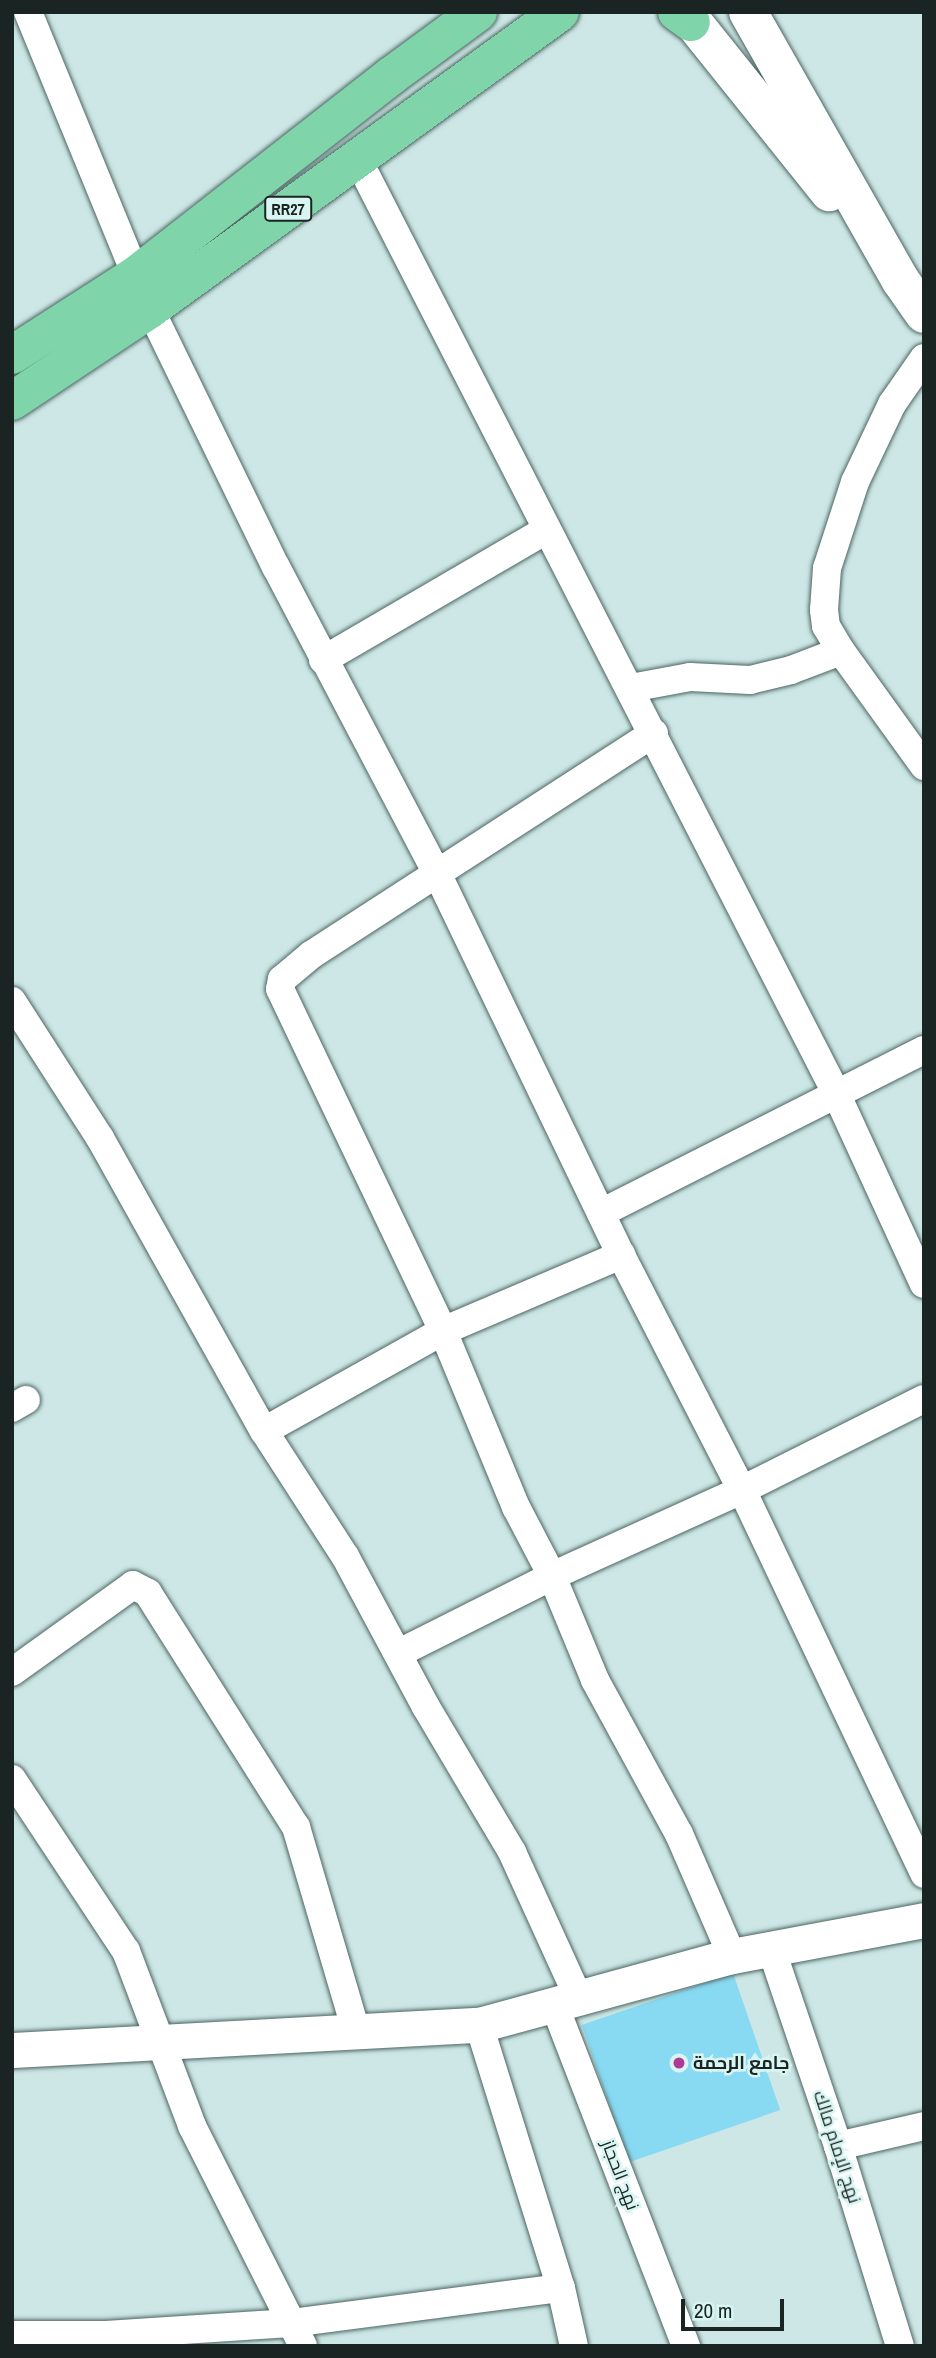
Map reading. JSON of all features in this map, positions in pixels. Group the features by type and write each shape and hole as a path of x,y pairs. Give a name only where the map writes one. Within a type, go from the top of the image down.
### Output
{"highway":[{"name":"RR27","path":"12,401 142,293 391,76 478,12"},
{"name":"RR27","path":"12,355 142,293 357,158 560,12"}],"main road":[{"path":"748,12 901,281"},
{"path":"684,15 901,281 924,314"}],"street":[{"path":"28,12 142,293 323,660 438,875 621,1255 742,1490 924,1874"},
{"path":"357,158 546,530 631,688 836,1093 924,1283"},
{"path":"924,358 892,404 855,482 827,568 826,626 924,766"},
{"path":"323,660 546,530"},
{"path":"631,688 690,677 750,680 790,670 841,651"},
{"path":"654,733 311,955 282,979 280,989 443,1331 516,1507 552,1576 595,1680 679,1834 732,1956"},
{"name":"نهج الحجاز","path":"12,1001 100,1138 264,1431 345,1556 426,1707 512,1852 686,2346"},
{"path":"601,1213 924,1050"},
{"path":"264,1431 443,1331 621,1255"},
{"path":"399,1653 552,1576 742,1490 924,1399"},
{"path":"12,1672 133,1585 148,1593 296,1827 357,2034"},
{"path":"12,1779 125,1951 192,2126 297,2334"},
{"path":"12,2050 161,2045 480,2025 732,1956 924,1920"},
{"name":"نهج الإمام مالك","path":"771,1948 838,2146 900,2346"},
{"path":"480,2025 561,2288 574,2346"},
{"path":"838,2146 924,2126"},
{"path":"12,2335 297,2334 561,2288"}],"building":[{"name":"جامع الرحمة","path":"733,1973 780,2110 629,2162 582,2025"}],"place":[{"name":"جامع الرحمة","path":"679,2063"}]}
